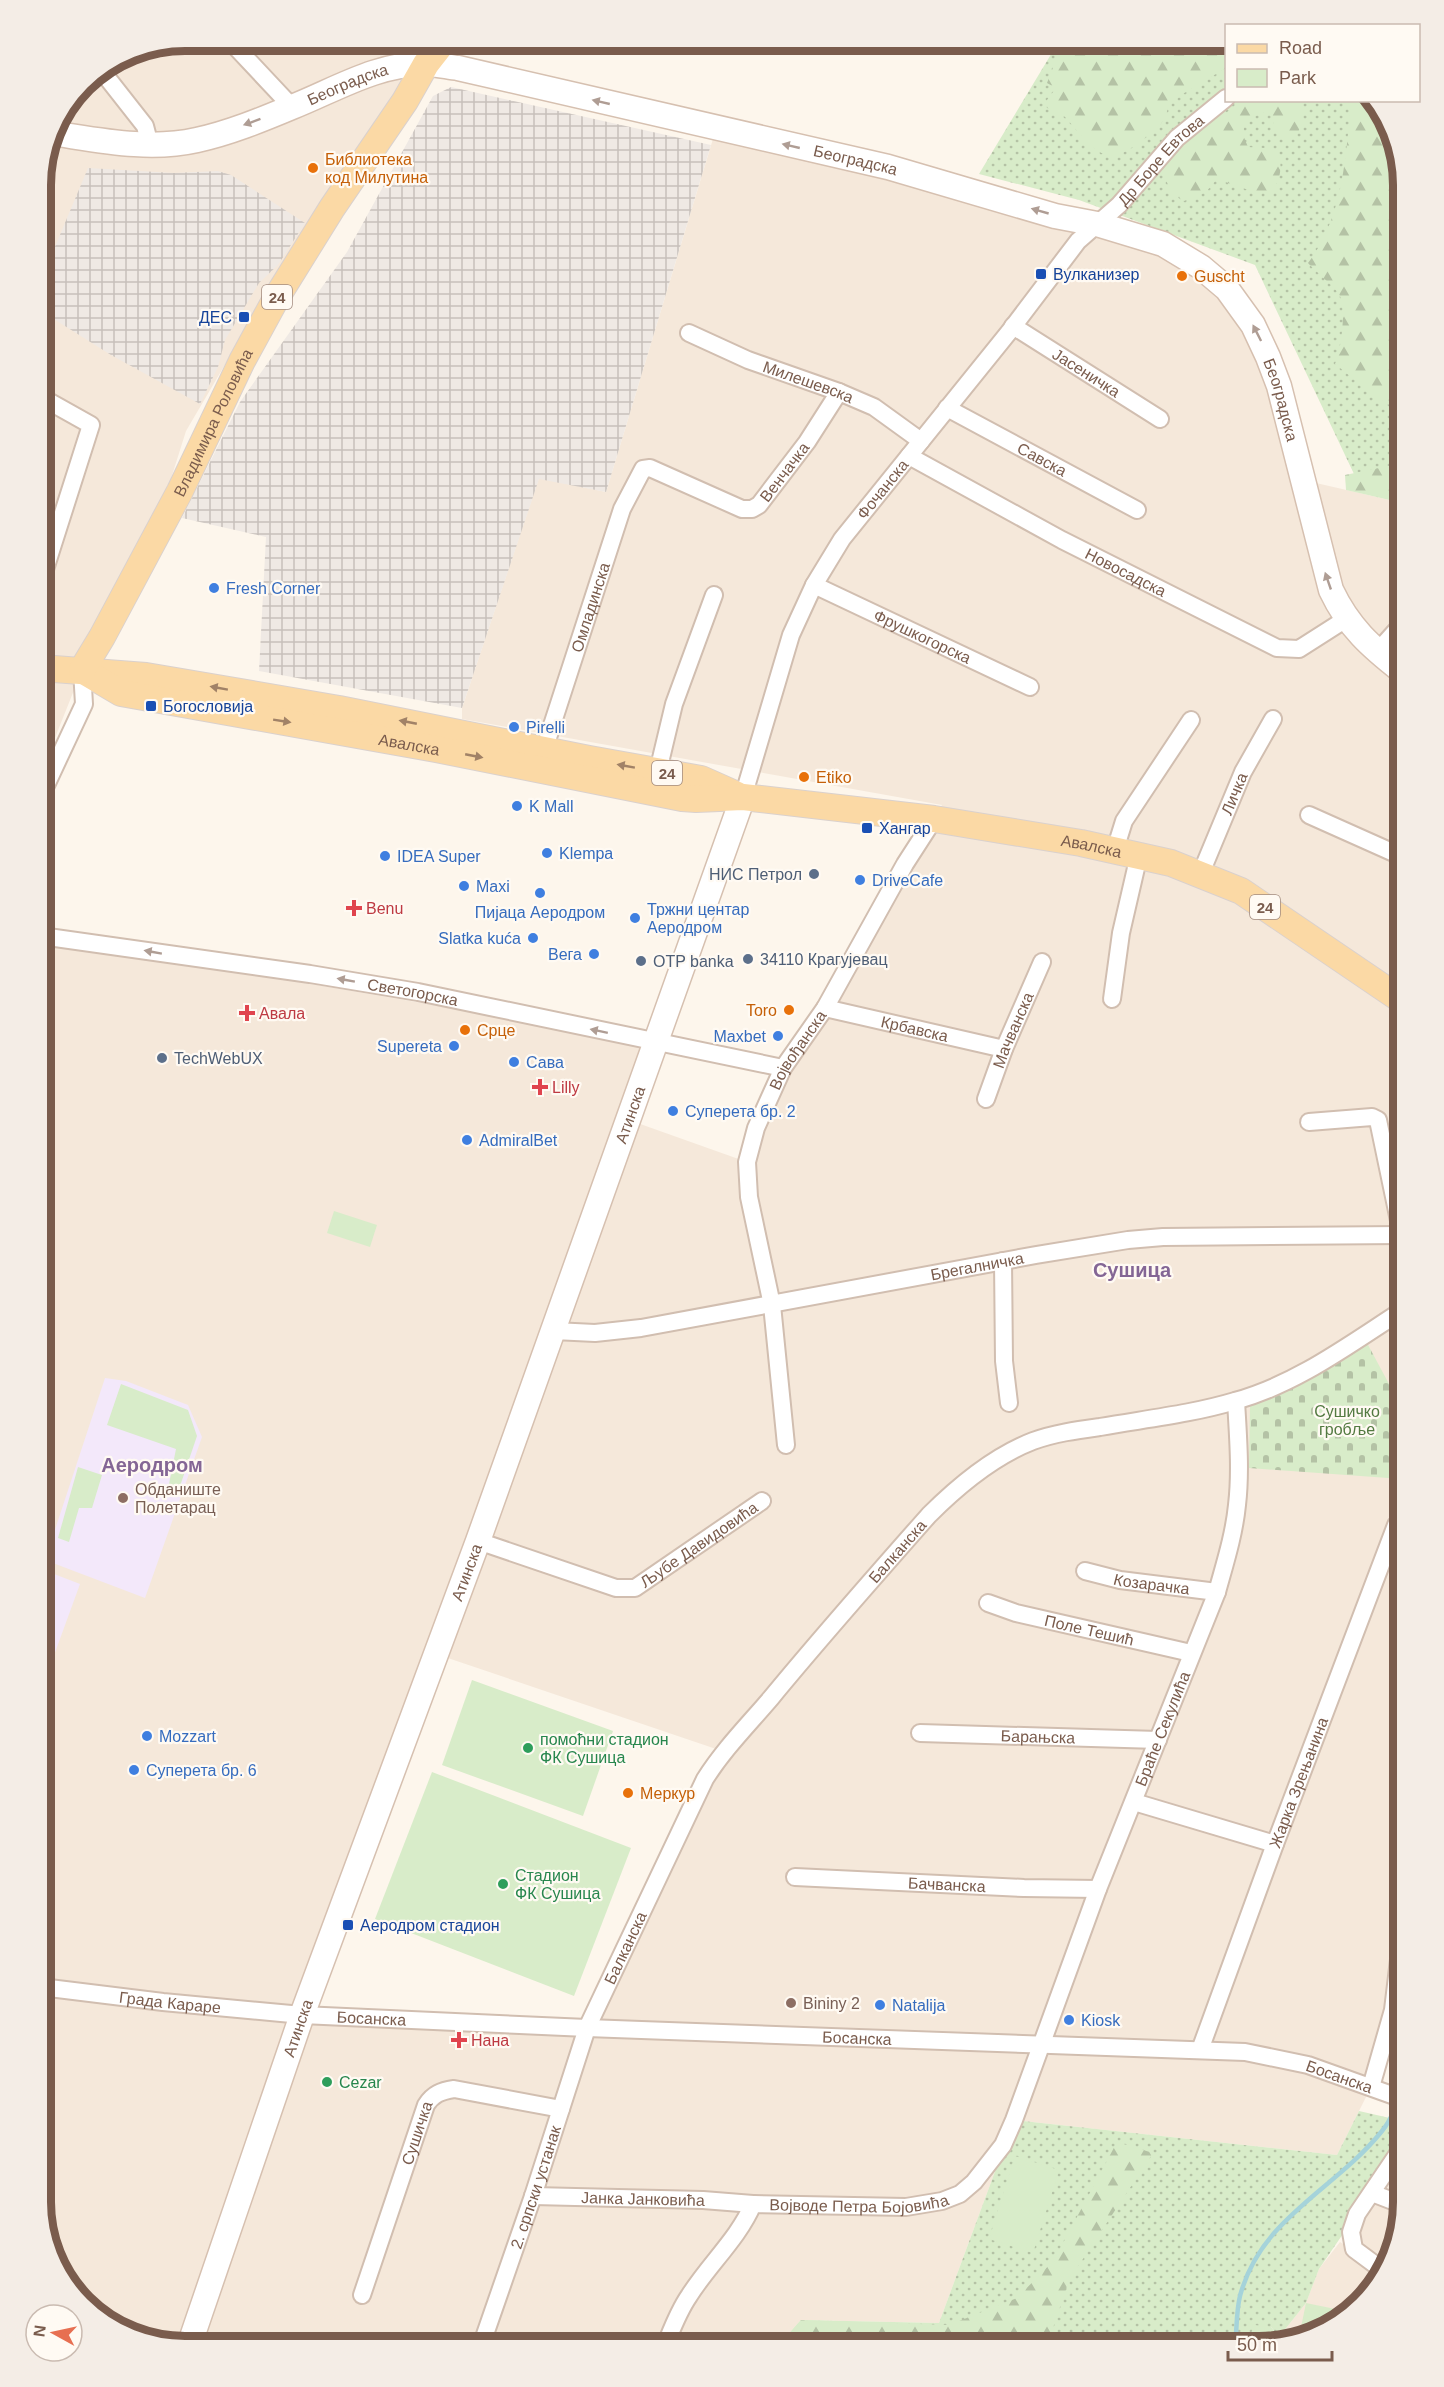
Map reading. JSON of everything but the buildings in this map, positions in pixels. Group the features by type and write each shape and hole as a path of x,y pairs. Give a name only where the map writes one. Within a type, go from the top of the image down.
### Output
{"main road":[{"name":"24","path":"426,64 436,51"},
{"name":"Владимира Роловића","path":"82,670 180,492 242,361 278,296 332,208 405,100 426,64"},
{"name":"Авалска","path":"51,668 146,676 310,704 701,778 742,797"},
{"name":"Авалска","path":"82,670 121,693 436,748 682,798 742,797 934,819 1127,852 1201,873 1253,899 1393,994"}],"street":[{"path":"240,51 292,107"},
{"name":"Београдска","path":"61,134 150,145 174,144 206,138 292,107 370,74 387,69 426,64 458,68 888,167 1055,216 1097,224 1163,244 1201,267 1227,289 1253,325 1279,386 1325,576 1346,619 1377,652 1393,664"},
{"path":"107,77 145,126 150,145"},
{"name":"Др Боре Евтова","path":"1097,224 1119,205 1177,138 1207,111 1225,99"},
{"name":"Фочанска","path":"742,797 791,635 814,585 842,539 1013,326 1078,241 1097,224"},
{"name":"Јасеничка","path":"1013,326 1160,419"},
{"name":"Милешевска","path":"689,333 769,369 839,392 874,407 921,441"},
{"name":"Венчачка","path":"643,469 650,468 742,509 752,509 759,505 807,442 839,392"},
{"path":"51,402 92,425 51,551"},
{"name":"Савска","path":"947,408 1137,510"},
{"name":"Новосадска","path":"909,456 1062,540 1277,648 1299,649 1346,619"},
{"name":"Омладинска","path":"544,750 622,509 643,469"},
{"name":"Фрушкогорска","path":"814,585 1030,687"},
{"path":"658,771 674,704 714,594"},
{"path":"1377,652 1393,635"},
{"path":"51,775 84,704 82,670"},
{"name":"Личка","path":"1201,873 1243,772 1273,719"},
{"path":"1112,999 1121,933 1127,852 1124,821 1191,720"},
{"name":"Атинска","path":"192,2336 302,2014 554,1331 742,797"},
{"path":"1309,815 1393,852"},
{"name":"Војвођанска","path":"786,1445 772,1305 755,1232 746,1171 756,1128 783,1068 825,1008 905,864 934,819"},
{"name":"Светогорска","path":"51,937 310,974 418,992 783,1068"},
{"name":"Мачванска","path":"986,1100 1004,1049 1042,962"},
{"name":"Крбавска","path":"825,1008 1004,1049"},
{"path":"1309,1122 1372,1117 1378,1120 1393,1189"},
{"name":"Брегалничка","path":"554,1331 595,1333 618,1331 1128,1240 1163,1237 1393,1235"},
{"path":"1003,1261 1004,1361 1009,1403"},
{"name":"Балканска","path":"587,2028 705,1779 722,1752 749,1724 815,1644 914,1532 949,1496 986,1467 1034,1441 1068,1432 1185,1413 1236,1401 1305,1373 1393,1317"},
{"name":"Браће Секулића","path":"1041,2046 1098,1889 1217,1592 1230,1546 1238,1503 1239,1449 1236,1401"},
{"name":"Љубе Давидовића","path":"478,1541 616,1588 635,1588 762,1501"},
{"name":"Жарка Зрењанина","path":"1200,2050 1393,1533"},
{"name":"Козарачка","path":"1085,1571 1130,1582 1217,1592"},
{"name":"Поле Тешић","path":"988,1603 1016,1613 1191,1653"},
{"name":"Барањска","path":"920,1733 1158,1740"},
{"path":"1134,1802 1275,1844"},
{"name":"Бачванска","path":"795,1877 1023,1888 1098,1889"},
{"name":"Града Караре","path":"51,1988 163,2002 302,2014"},
{"path":"1377,2089 1393,2010"},
{"name":"Босанска","path":"302,2014 587,2028 1245,2052 1329,2071 1393,2095"},
{"name":"2. српски устанак","path":"484,2336 533,2196 587,2028"},
{"name":"Војводе Петра Бојовића","path":"669,2336 689,2294 743,2226 753,2205 906,2207 942,2201 960,2194 974,2182 1003,2145 1041,2046"},
{"name":"Сушичка","path":"362,2295 430,2098 437,2093 454,2089 561,2109"},
{"path":"1377,2266 1354,2249 1351,2232 1357,2214 1393,2162"},
{"path":"1372,2193 1393,2201"},
{"name":"Јанка Јанковића","path":"533,2196 703,2200 753,2205"}],"shaded area":[{"path":"442,51 307,225 186,431 151,542 82,670 51,748 51,176 56,150 65,126 79,104 97,84 126,65 142,58 168,52"},
{"path":"451,87 711,145 606,492 539,479 462,708 259,671 266,537 182,518 240,402 347,252 433,96"},
{"path":"716,129 1163,244 1253,325 1303,480 1393,501 1393,1976 1371,2087 1337,2155 1014,2120 939,2323 801,2320 787,2336 176,2336 159,2333 126,2322 97,2303 84,2290 65,2261 58,2245 51,2211 51,940 656,1043 629,1120 747,1162 770,1095 825,1008 942,805 462,719 462,708 539,478 606,492","holes":["436,1654 722,1751 587,2028 303,2014"]},
{"path":"88,168 174,173 218,171 231,175 305,223 278,265 259,283 225,340 218,367 200,404 111,355 51,317 51,256"},
{"name":"Обданиште Полетарац","path":"105,1378 126,1381 188,1405 202,1437 145,1598 51,1562 51,1542"},
{"path":"51,1573 80,1584 51,1664"},
{"path":"1393,2164 1392,2219 1383,2253 1375,2269 1354,2297 1333,2313 1302,2329 1282,2334 1306,2303 1319,2269 1340,2242 1363,2257 1351,2241"}],"green space":[{"path":"1053,51 1225,51 1225,102 1364,102 1386,142 1392,168 1393,500 1363,493 1255,265 1079,200 979,174"},
{"path":"1062,51 1225,51 1225,69 1181,95 1168,107 1163,121 1148,136 1126,151 1112,156 1096,150 1065,117 1045,106 1056,88 1047,83"},
{"path":"1240,102 1300,102 1302,120 1295,138 1284,137 1274,132 1273,117 1268,111 1245,120 1243,135 1248,147 1278,149 1280,171 1278,181 1272,191 1257,193 1217,179 1206,192 1184,201 1173,195 1161,170 1167,158 1183,148 1199,126 1227,112"},
{"path":"1351,102 1364,102 1386,142 1392,168 1393,407 1376,397 1335,364 1342,329 1341,300 1337,291 1308,263 1320,245 1336,206 1347,143"},
{"path":"1393,465 1393,501 1346,490 1345,475"},
{"path":"334,1211 377,1225 370,1247 327,1233"},
{"name":"Сушичко гробље","path":"1367,1343 1393,1391 1393,1478 1249,1468 1250,1405 1295,1388"},
{"path":"121,1384 188,1410 197,1436 177,1495 167,1494 176,1449 107,1425"},
{"path":"78,1467 102,1475 92,1508 79,1508 69,1542 58,1538"},
{"name":"помоћни стадион ФК Сушица","path":"472,1680 613,1731 583,1816 442,1765"},
{"name":"Стадион ФК Сушица","path":"432,1772 631,1848 574,1996 375,1919"},
{"path":"1359,2111 1393,2119 1393,2161 1319,2269 1306,2303 1282,2334 1277,2334 1271,2327 1251,2336 787,2336 801,2320 939,2323 1014,2120 1337,2155"},
{"path":"1117,2142 1153,2153 1069,2280 1050,2336 787,2336 801,2320 949,2325 1017,2298 1054,2260"},
{"path":"1015,2156 1059,2170 1033,2253 989,2239"},
{"path":"1306,2303 1338,2310 1318,2322 1301,2329"},
{"path":"1255,2325 1271,2327 1277,2334 1268,2336 1250,2336"}],"waterway":[{"path":"1236,2336 1240,2296 1250,2269 1264,2245 1301,2206 1363,2152 1386,2126 1393,2113"}],"place":[{"name":"Библиотека код Милутина","path":"313,168"},
{"name":"Вулканизер","path":"1041,274"},
{"name":"Guscht","path":"1182,276"},
{"name":"ДЕС","path":"244,317"},
{"name":"Fresh Corner","path":"214,588"},
{"name":"Богословија","path":"151,706"},
{"name":"Pirelli","path":"514,727"},
{"name":"Etiko","path":"804,777"},
{"name":"K Mall","path":"517,806"},
{"name":"Хангар","path":"867,828"},
{"name":"Klempa","path":"547,853"},
{"name":"IDEA Super","path":"385,856"},
{"name":"НИС Петрол","path":"814,874"},
{"name":"DriveCafe","path":"860,880"},
{"name":"Maxi","path":"464,886"},
{"name":"Пијаца Аеродром","path":"540,893"},
{"name":"Benu","path":"354,908"},
{"name":"Тржни центар Аеродром","path":"635,918"},
{"name":"Slatka kuća","path":"533,938"},
{"name":"Вега","path":"594,954"},
{"name":"34110 Крагујевац","path":"748,959"},
{"name":"OTP banka","path":"641,961"},
{"name":"Toro","path":"789,1010"},
{"name":"Авала","path":"247,1013"},
{"name":"Срце","path":"465,1030"},
{"name":"Maxbet","path":"778,1036"},
{"name":"Supereta","path":"454,1046"},
{"name":"TechWebUX","path":"162,1058"},
{"name":"Сава","path":"514,1062"},
{"name":"Lilly","path":"540,1087"},
{"name":"Суперета бр. 2","path":"673,1111"},
{"name":"AdmiralBet","path":"467,1140"},
{"name":"Обданиште Полетарац","path":"123,1498"},
{"name":"Mozzart","path":"147,1736"},
{"name":"помоћни стадион ФК Сушица","path":"528,1748"},
{"name":"Суперета бр. 6","path":"134,1770"},
{"name":"Меркур","path":"628,1793"},
{"name":"Стадион ФК Сушица","path":"503,1884"},
{"name":"Аеродром стадион","path":"348,1925"},
{"name":"Bininy 2","path":"791,2003"},
{"name":"Natalija","path":"880,2005"},
{"name":"Kiosk","path":"1069,2020"},
{"name":"Нана","path":"459,2040"},
{"name":"Cezar","path":"327,2082"}],"district":[{"name":"Сушица","path":"1132,1270"},
{"name":"Аеродром","path":"152,1465"}]}
